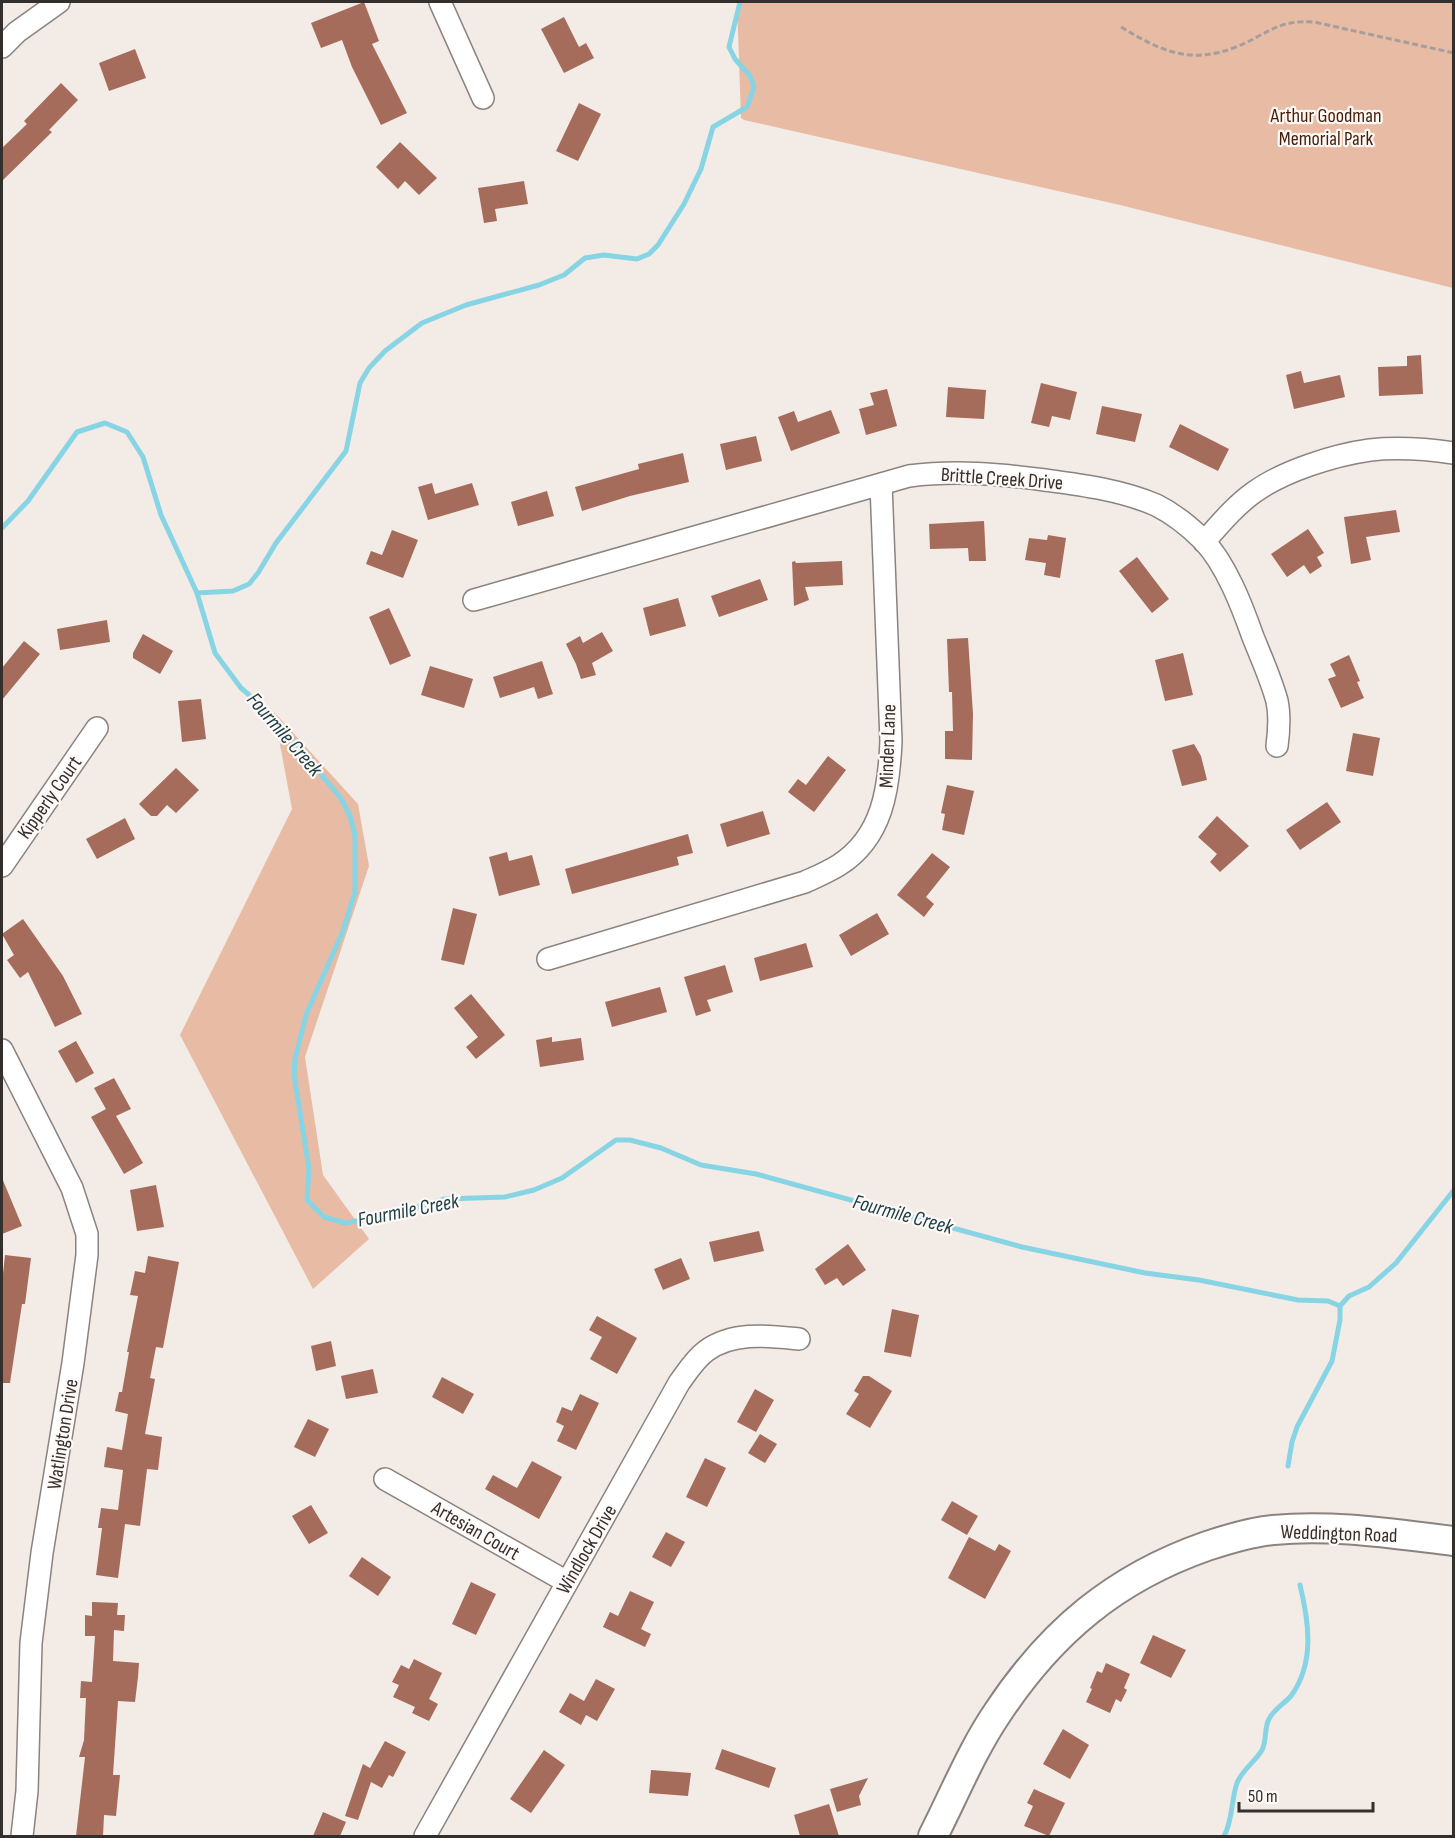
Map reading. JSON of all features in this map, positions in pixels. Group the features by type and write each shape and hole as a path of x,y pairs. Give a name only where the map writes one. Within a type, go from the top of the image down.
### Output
{"main road":[{"name":"Weddington Road","path":"933,1836 996,1714 1028,1668 1084,1613 1144,1573 1179,1556 1227,1540 1272,1530 1329,1528 1454,1541"}],"street":[{"path":"2,47 17,32 59,2"},
{"path":"440,2 483,98"},
{"path":"1204,542 1234,508 1255,492 1301,469 1370,450 1430,450 1454,453"},
{"name":"Brittle Creek Drive","path":"474,600 909,476 962,472 1069,483 1135,497 1158,506 1179,519 1204,542 1217,558 1242,606 1273,691 1278,710 1277,746"},
{"name":"Minden Lane","path":"548,959 805,882 838,866 867,837 882,808 890,773 891,741 881,484"},
{"name":"Kipperly Court","path":"2,866 97,728"},
{"name":"Watlington Drive","path":"2,1050 72,1188 87,1234 87,1255 73,1363 42,1553 32,1643 27,1791 22,1836"},
{"name":"Windlock Drive","path":"433,1834 567,1582 679,1383 706,1351 721,1342 759,1335 799,1339"},
{"name":"Artesian Court","path":"385,1479 567,1582"}],"path":[{"path":"1121,27 1156,48 1182,55 1209,55 1236,47 1262,32 1301,21 1454,53"}],"green space":[{"name":"Arthur Goodman Memorial Park","path":"737,2 1453,2 1453,288 1120,205 744,120 741,118"},
{"path":"274,712 358,804 369,866 305,1057 323,1175 369,1239 313,1289 180,1035 292,809"}],"building":[{"path":"364,2 379,41 372,44 407,113 381,125 352,67 342,40 321,48 311,23"},
{"path":"564,17 579,47 586,43 594,58 564,73 541,29"},
{"path":"135,49 146,78 109,91 99,63"},
{"path":"61,83 78,100 49,130 52,132 2,181 2,148 27,124 24,121"},
{"path":"579,103 601,114 578,161 556,151"},
{"path":"400,142 437,178 419,195 405,181 398,189 376,167"},
{"path":"524,181 528,204 495,209 497,221 484,223 478,188"},
{"path":"1421,355 1423,394 1379,396 1378,367 1407,366 1407,356"},
{"path":"1301,371 1304,383 1340,375 1345,397 1294,409 1286,375"},
{"path":"1041,383 1077,392 1070,420 1052,416 1049,427 1031,423"},
{"path":"948,387 986,390 984,419 946,417"},
{"path":"887,389 897,426 866,435 859,409 874,405 870,393"},
{"path":"1102,406 1142,414 1135,442 1096,434"},
{"path":"831,410 840,433 791,451 778,417 794,411 798,422"},
{"path":"1180,424 1229,449 1218,471 1169,447"},
{"path":"756,436 762,461 726,470 720,444"},
{"path":"683,453 689,482 630,496 582,511 575,487 639,469 638,464"},
{"path":"432,483 435,494 472,483 479,505 428,520 418,487"},
{"path":"547,491 554,516 518,526 511,502"},
{"path":"1396,510 1400,532 1366,537 1371,560 1351,564 1344,517"},
{"path":"984,521 986,561 969,561 968,548 930,549 929,524"},
{"path":"1308,529 1324,553 1317,557 1322,566 1310,574 1304,565 1287,577 1271,554"},
{"path":"392,530 418,540 403,578 366,564 371,551 382,555"},
{"path":"1048,535 1066,538 1060,578 1044,575 1046,563 1025,560 1029,538 1047,540"},
{"path":"1137,557 1169,599 1152,613 1119,571"},
{"path":"842,561 843,585 805,587 809,600 794,606 792,562 796,563"},
{"path":"760,579 768,600 719,617 711,596"},
{"path":"678,598 686,626 650,636 643,608"},
{"path":"389,608 411,656 390,665 369,617"},
{"path":"107,620 110,642 60,650 57,629"},
{"path":"602,632 613,651 592,663 596,675 581,679 566,644 580,636 583,643"},
{"path":"143,634 173,651 160,674 133,658 133,653"},
{"path":"968,638 973,714 972,760 945,759 945,731 953,731 947,639"},
{"path":"24,641 40,654 2,700 2,668"},
{"path":"1183,653 1193,695 1165,701 1155,660"},
{"path":"1349,655 1360,681 1357,682 1364,698 1341,708 1328,679 1336,676 1330,664"},
{"path":"542,661 553,694 538,699 534,687 500,698 493,677"},
{"path":"430,666 473,679 464,708 421,695"},
{"path":"201,699 206,739 182,742 178,701"},
{"path":"1353,733 1380,738 1373,776 1346,771"},
{"path":"1194,744 1201,756 1207,780 1182,786 1172,750"},
{"path":"828,756 846,770 814,812 788,792 798,779 806,785"},
{"path":"176,768 199,790 176,813 167,805 157,816 151,816 139,804"},
{"path":"947,785 974,791 964,835 942,830 945,814 941,813"},
{"path":"1327,802 1341,822 1300,850 1286,830"},
{"path":"763,811 770,834 727,847 720,824"},
{"path":"1217,816 1249,846 1220,872 1210,862 1217,854 1198,837"},
{"path":"125,818 135,839 97,859 86,839"},
{"path":"688,834 693,853 677,857 679,865 572,894 565,869"},
{"path":"507,852 509,861 532,855 540,885 499,896 489,857"},
{"path":"932,853 950,867 926,897 934,904 924,917 897,895"},
{"path":"453,908 477,914 464,965 441,960"},
{"path":"877,913 889,934 851,956 839,935"},
{"path":"23,919 63,976 82,1014 55,1027 28,972 20,978 7,960 14,955 2,934"},
{"path":"806,943 813,967 760,981 754,958"},
{"path":"725,965 733,992 707,1000 711,1011 696,1016 684,977"},
{"path":"660,987 667,1012 612,1027 605,1002"},
{"path":"471,994 505,1035 476,1059 466,1047 478,1037 454,1008"},
{"path":"552,1037 552,1042 581,1038 584,1060 540,1067 536,1040"},
{"path":"76,1041 94,1073 76,1083 58,1051"},
{"path":"114,1078 131,1109 116,1116 143,1163 124,1174 91,1117 106,1109 94,1088"},
{"path":"2,1178 22,1226 2,1234"},
{"path":"156,1185 164,1227 137,1231 130,1190"},
{"path":"759,1231 764,1251 714,1262 709,1242"},
{"path":"848,1244 866,1270 843,1286 837,1278 825,1285 815,1269"},
{"path":"5,1255 31,1258 10,1383 2,1383 2,1283"},
{"path":"148,1256 179,1262 163,1348 156,1347 150,1378 155,1379 145,1434 162,1437 158,1470 147,1469 140,1526 125,1524 118,1578 96,1575 102,1528 98,1528 101,1508 118,1510 123,1470 104,1467 107,1447 122,1450 128,1414 115,1411 119,1392 122,1392 138,1296 130,1295 135,1271 145,1273"},
{"path":"681,1258 690,1279 663,1290 654,1269"},
{"path":"892,1309 919,1315 911,1357 884,1352"},
{"path":"597,1316 637,1338 617,1374 590,1359 602,1337 589,1330"},
{"path":"331,1341 336,1366 316,1371 311,1346"},
{"path":"373,1369 378,1393 346,1399 341,1376"},
{"path":"863,1376 869,1376 892,1391 870,1428 846,1414 859,1394 854,1391"},
{"path":"442,1377 474,1394 463,1414 432,1397"},
{"path":"755,1389 774,1400 756,1432 737,1422"},
{"path":"580,1394 599,1403 576,1450 557,1441 564,1426 556,1422 562,1407 572,1411"},
{"path":"308,1419 329,1429 315,1457 294,1447"},
{"path":"760,1434 777,1444 765,1463 748,1453"},
{"path":"705,1458 726,1468 707,1507 686,1497"},
{"path":"532,1461 562,1477 539,1519 485,1489 493,1475 517,1488"},
{"path":"952,1501 978,1516 967,1535 941,1520"},
{"path":"311,1505 328,1533 309,1544 292,1516"},
{"path":"666,1532 685,1542 671,1567 652,1557"},
{"path":"969,1537 995,1551 999,1544 1011,1551 985,1599 948,1578"},
{"path":"362,1557 391,1577 378,1596 349,1576"},
{"path":"471,1582 496,1594 476,1635 452,1624"},
{"path":"630,1591 654,1602 641,1629 651,1634 645,1647 603,1627 610,1612 618,1616"},
{"path":"92,1602 118,1603 117,1615 125,1615 124,1631 114,1630 113,1661 139,1663 135,1702 118,1701 113,1775 120,1775 116,1816 104,1815 103,1836 76,1836 85,1757 79,1757 84,1740 86,1698 80,1698 81,1681 92,1682 95,1636 85,1636 85,1615 92,1616"},
{"path":"1153,1635 1186,1650 1171,1678 1140,1663"},
{"path":"414,1659 442,1673 429,1699 438,1704 429,1721 412,1713 415,1707 393,1697 399,1685 392,1682 401,1665 409,1669"},
{"path":"1106,1663 1130,1674 1124,1688 1127,1690 1121,1702 1116,1699 1110,1713 1086,1702 1097,1671 1102,1673"},
{"path":"596,1679 615,1689 597,1721 586,1715 581,1725 559,1712 570,1693 584,1701"},
{"path":"1063,1729 1089,1745 1070,1779 1043,1764"},
{"path":"385,1741 406,1752 393,1777 389,1775 382,1788 371,1782 358,1820 345,1816 363,1764 370,1768"},
{"path":"722,1749 776,1768 769,1788 715,1769"},
{"path":"544,1750 565,1765 531,1813 510,1799"},
{"path":"651,1770 691,1773 688,1796 649,1793"},
{"path":"868,1778 859,1796 861,1805 837,1812 830,1789"},
{"path":"1034,1789 1065,1803 1049,1836 1024,1826 1033,1806 1027,1803"},
{"path":"829,1804 839,1836 800,1836 794,1815"},
{"path":"323,1812 346,1822 340,1836 313,1836"}],"waterway":[{"path":"197,593 233,591 249,584 276,543 346,451 360,383 369,368 385,351 422,323 466,305 539,285 564,275 585,258 604,255 637,259 649,254 658,245 684,204 701,169 713,127 747,107 754,87 750,76 735,59 729,47 740,2"},
{"name":"Fourmile Creek","path":"2,528 28,501 77,432 105,423 127,432 143,457 161,515 197,593 215,653 241,688 267,710 340,797 350,816 355,835 355,892 343,931 306,1015 295,1059 294,1075 309,1168 307,1200 324,1217 345,1223 390,1215 445,1199 505,1197 534,1190 562,1178 616,1140 630,1140 661,1148 701,1165 756,1174 1022,1247 1145,1273 1199,1280 1298,1300 1328,1301 1340,1306"},
{"name":"Fourmile Creek","path":"1340,1306 1349,1296 1369,1287 1396,1263 1454,1190"},
{"path":"1288,1466 1297,1427 1332,1361 1340,1320 1340,1306"},
{"path":"1224,1836 1239,1778 1262,1750 1266,1726 1271,1715 1291,1696 1304,1670 1308,1642 1306,1613 1300,1585"}]}
